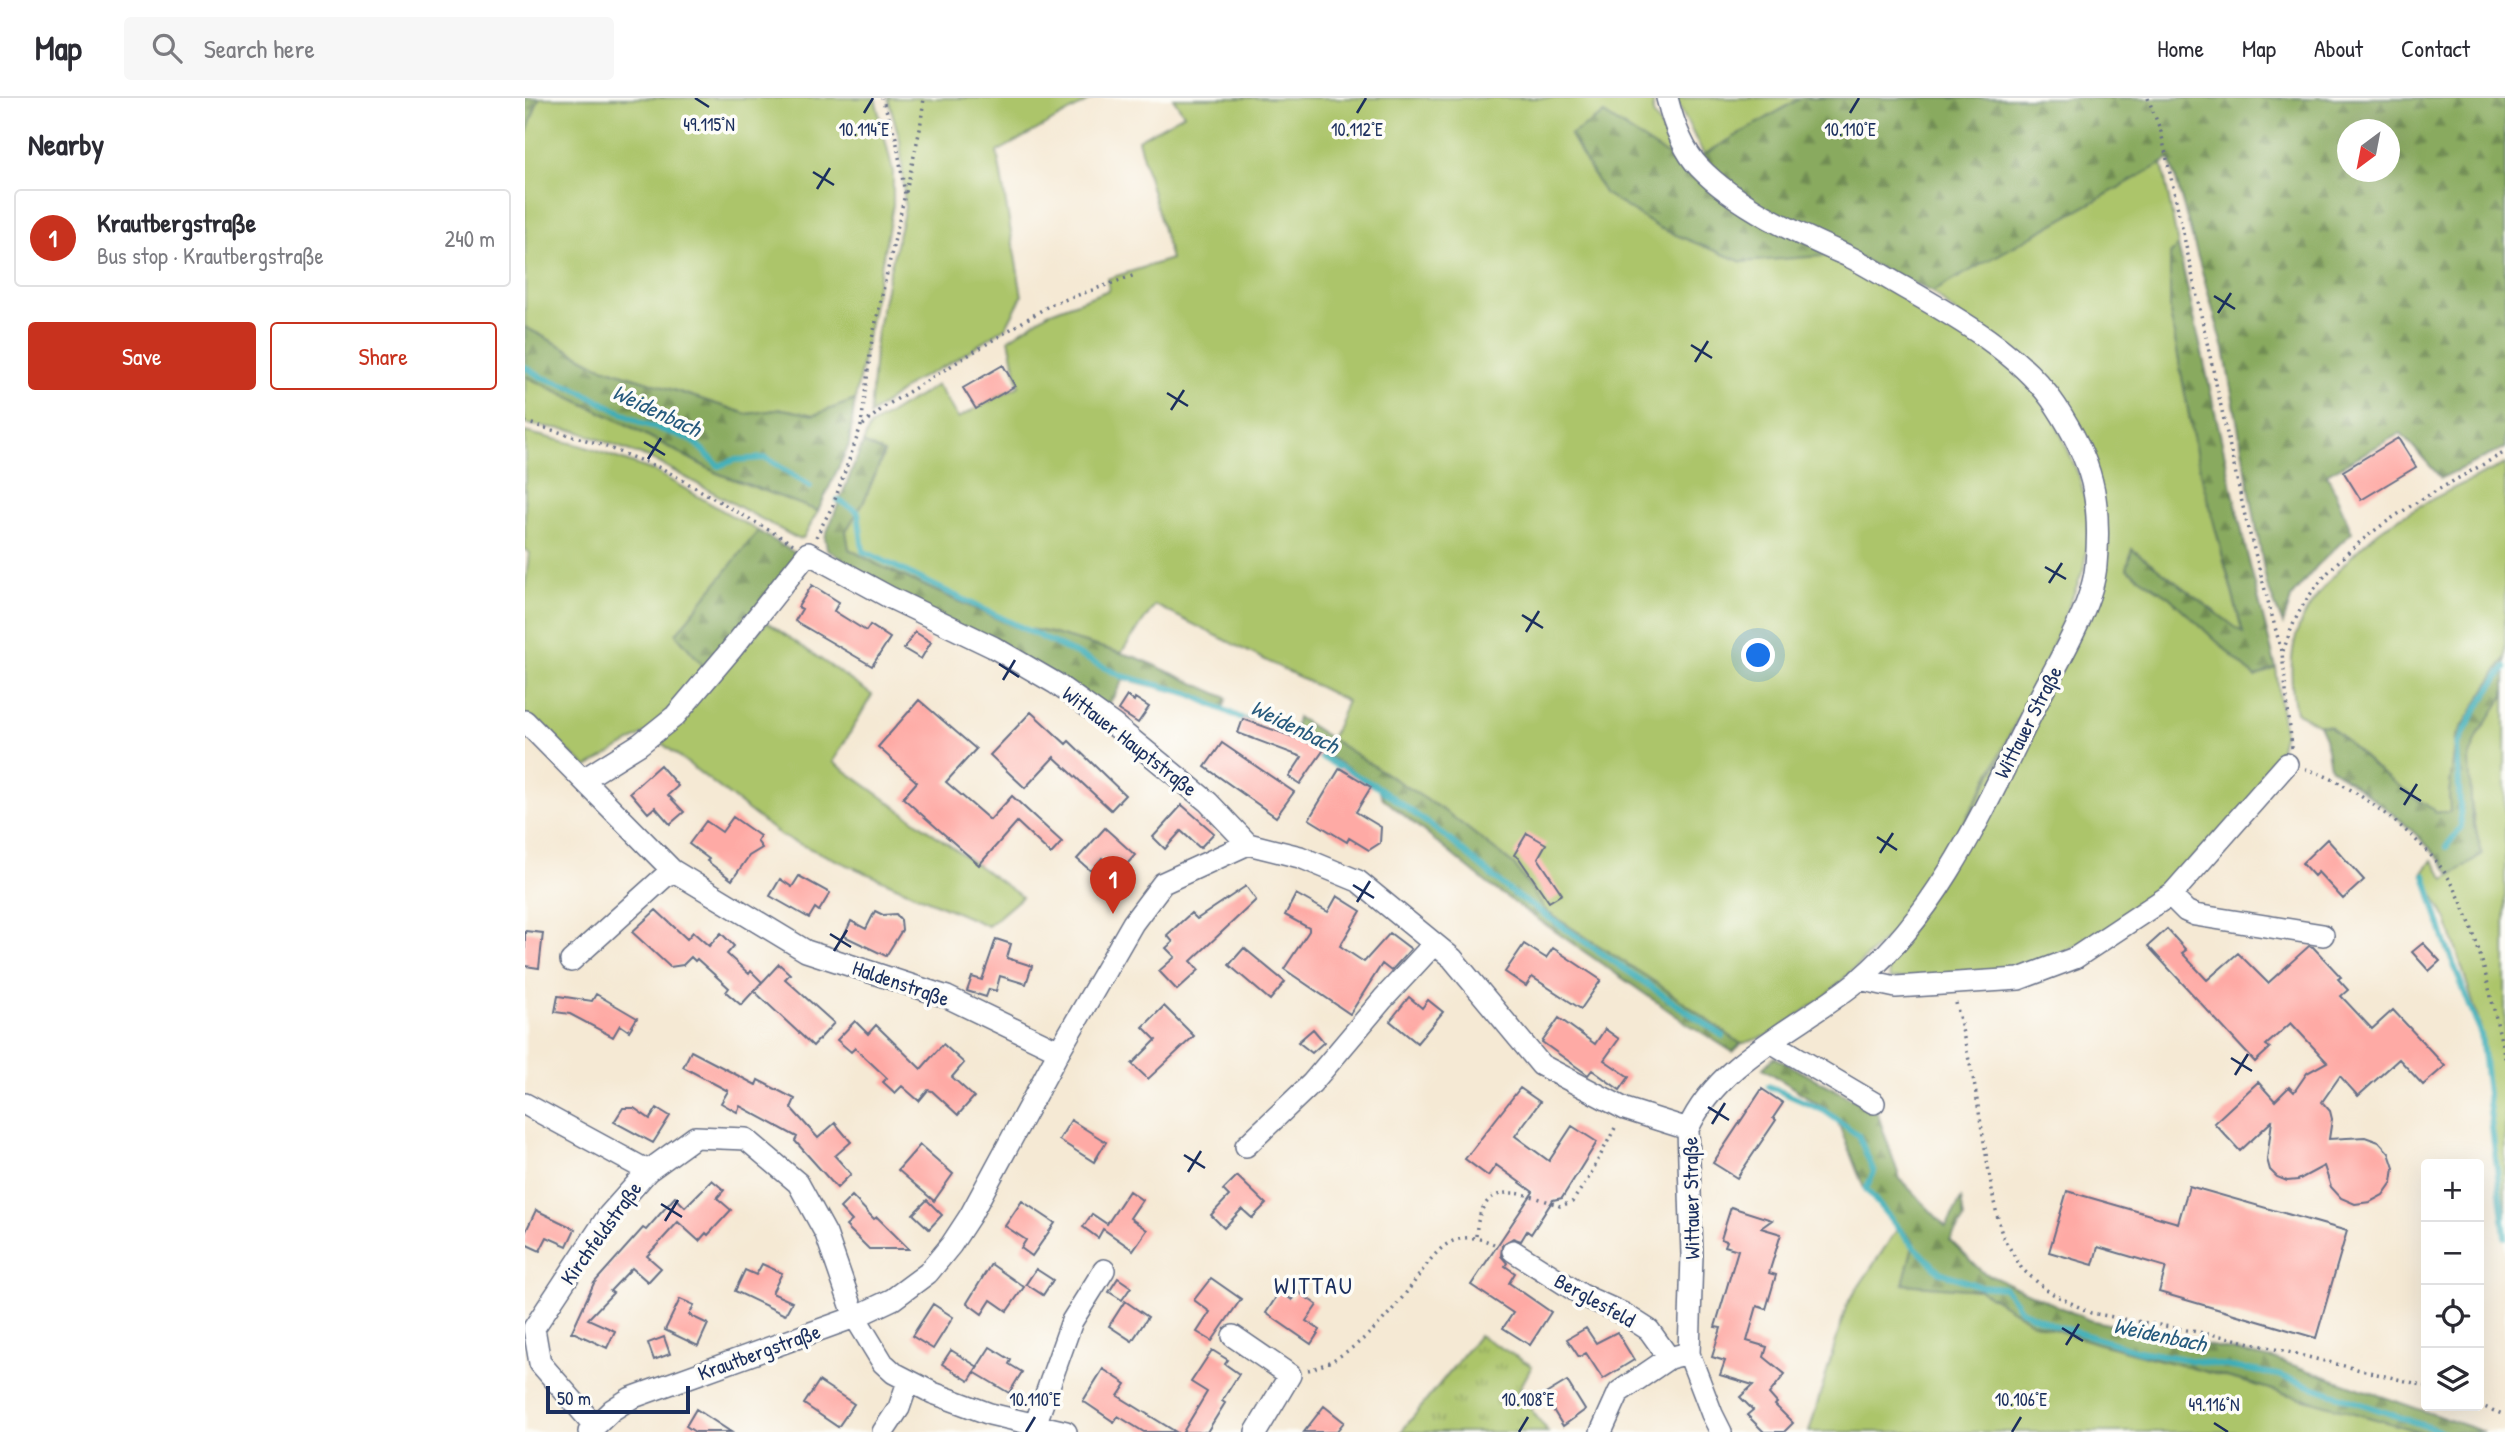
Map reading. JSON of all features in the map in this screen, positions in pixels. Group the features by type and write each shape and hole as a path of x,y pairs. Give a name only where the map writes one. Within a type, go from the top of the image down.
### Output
{"street":[{"name":"Wittauer Straße","path":"1667,98 1671,115 1698,166 1724,187 1808,239 1852,258 1939,307 2006,353 2049,396 2078,440 2095,486 2098,525 2096,569 2079,621 1958,857 1909,930 1859,979 1771,1042 1712,1089 1688,1129 1692,1255 1679,1356 1721,1432"},
{"path":"584,779 640,744 675,716 809,553"},
{"name":"Wittauer Hauptstraße","path":"809,553 889,597 993,647 1055,683 1114,725 1208,802 1248,844"},
{"name":"Haldenstraße","path":"525,721 672,870 806,951 947,997 1059,1051"},
{"path":"1859,979 1896,987 2019,979 2075,958 2170,895 2287,764"},
{"path":"1248,844 1300,857 1358,881 1452,958 1541,1065 1625,1109 1688,1129"},
{"name":"Krautbergstraße","path":"592,1428 631,1398 855,1317 893,1299 928,1273 970,1216 1059,1051 1133,923 1163,883 1248,844"},
{"path":"571,961 672,870"},
{"path":"2170,895 2186,911 2195,915 2323,935"},
{"path":"1246,1146 1313,1083 1383,999 1434,944"},
{"path":"1771,1042 1874,1103"},
{"path":"525,1104 648,1171"},
{"name":"Kirchfeldstraße","path":"592,1428 532,1353 534,1328 608,1216 648,1171 695,1137 746,1139 799,1183 826,1234 855,1317 883,1363 894,1373 908,1382 990,1414 1066,1432"},
{"name":"Berglesfeld","path":"1513,1251 1582,1294 1649,1330 1679,1356"},
{"path":"1035,1425 1072,1321 1104,1270"},
{"path":"1233,1336 1290,1375 1256,1432"},
{"path":"1601,1432 1619,1392 1679,1356"},
{"path":"883,1432 899,1408 908,1382"}],"path":[{"path":"883,98 896,138 905,194"},
{"path":"525,422 593,442 663,470 809,553 833,505 862,426 871,339 920,130 923,98"},
{"path":"2148,98 2161,132 2245,516 2282,653 2292,742 2287,764 2326,775 2345,786 2392,819 2429,853 2457,893 2481,957 2505,1059"},
{"path":"862,426 884,407 1050,305 1135,275"},
{"path":"2282,653 2304,604 2347,551 2390,518 2505,452"},
{"path":"1952,982 1974,1082 2002,1235 2022,1269 2049,1292 2091,1313 2226,1338 2421,1385"},
{"path":"1476,1236 1477,1215 1493,1196 1510,1191 1528,1194 1560,1206 1572,1202 1588,1179 1625,1109"},
{"path":"1290,1375 1324,1366 1380,1323 1430,1261 1451,1241 1476,1236 1513,1251"},
{"path":"2484,1407 2505,1415"}],"green space":[{"path":"525,98 539,98 525,138"},
{"path":"539,98 875,98 893,171 893,205 855,400 814,415 783,409 747,414 599,366 525,327 525,138"},
{"path":"888,98 1094,98 997,152 1022,296 1006,327 947,365 914,381 870,415 876,339 905,208 900,140"},
{"path":"1173,98 1653,98 1653,114 1684,166 1570,135 1829,255 1933,314 2014,365 2045,396 2079,476 2086,502 2089,532 2084,568 2043,670 1937,870 1902,923 1827,995 1770,1035 1741,1044 1658,984 1547,912 1514,865 1449,814 1331,739 1347,701 1155,605 1121,653 1047,632 1015,627 878,565 849,549 846,531 864,501 884,453 863,443 870,426 937,385 958,418 1019,386 1009,339 1048,313 1109,290 1107,279 1171,259 1138,140 1184,114"},
{"path":"1675,98 1801,98 1704,155"},
{"path":"1801,98 2505,98 2505,448 2441,478 2401,433 2327,474 2352,532 2317,566 2292,596 2283,624 2267,586 2224,349 2170,159 1932,292 1850,254 1742,262 1659,228 1604,193 1570,135 1604,114 1684,166"},
{"path":"2162,163 2178,246 2170,254 2170,313 2197,458 2243,634 2132,549 2127,569 2169,597 2255,676 2276,668 2284,732 2277,760 2265,788 2167,883 2104,933 2047,959 1998,973 1890,979 1887,966 2098,580 2079,425 1932,292"},
{"path":"2178,246 2246,550 2276,668 2255,677 2169,597 2127,569 2132,549 2243,633 2197,458 2170,313 2170,254"},
{"path":"525,327 599,366 747,414 783,409 814,415 855,400 849,445 818,511 717,473 622,422 525,376"},
{"path":"525,376 622,422 717,473 818,511 803,538 798,539 654,460 577,431 525,424"},
{"path":"525,432 583,446 654,471 758,531 676,634 707,670 647,732 587,767 525,716 525,588 529,553 525,549"},
{"path":"863,443 884,453 864,501 846,531 849,549 878,565 1015,627 1047,632 1138,658 1227,698 1222,711 1188,695 1124,679 1105,711 875,582 827,549 825,537"},
{"path":"2505,464 2505,658 2456,737 2449,794 2451,812 2436,812 2381,773 2330,726 2319,725 2296,712 2292,680 2293,647 2305,614 2326,585 2366,542 2419,507"},
{"path":"758,531 802,557 707,670 676,634"},
{"path":"767,622 872,695 833,762 1022,897 988,926 783,837 659,741"},
{"path":"2505,658 2505,694 2479,733 2469,759 2472,817 2482,854 2451,875 2411,829 2330,767 2325,738 2319,725 2330,726 2381,773 2436,812 2450,812 2449,794 2456,737"},
{"path":"2505,694 2505,1232 2480,1025 2447,920 2422,874 2432,860 2445,879 2482,854 2468,778 2470,756 2480,732"},
{"path":"1297,717 1449,814 1514,865 1547,912 1658,984 1741,1044 1733,1052 1685,1022 1489,885 1383,798 1378,787 1293,734"},
{"path":"1774,1057 1877,1112 1900,1179 1946,1227 1961,1199 1964,1219 1950,1240 1982,1272 2089,1320 2278,1360 2484,1432 2421,1432 2096,1343 2032,1322 1980,1290 1903,1284 1914,1242 1865,1191 1835,1115 1763,1068"},
{"path":"1898,1228 1914,1242 1903,1284 1980,1290 2032,1322 2096,1343 2421,1432 1809,1432 1847,1304"},
{"path":"1479,1335 1532,1366 1518,1392 1548,1432 1401,1432"}],"building":[{"path":"1003,365 1015,386 976,409 963,388"},
{"path":"2398,438 2416,467 2361,500 2343,471"},
{"path":"812,585 839,602 834,611 866,631 870,625 890,638 872,666 795,621 802,609 798,607"},
{"path":"915,632 931,642 921,659 904,649"},
{"path":"1127,696 1149,707 1138,723 1118,710"},
{"path":"919,700 976,749 946,782 990,820 1012,796 1062,842 1051,854 1017,822 979,865 903,798 917,782 878,747"},
{"path":"1031,712 1066,744 1069,741 1125,795 1111,810 1054,757 1025,788 990,755"},
{"path":"1243,719 1310,743 1312,741 1325,748 1300,784 1289,777 1302,757 1238,733"},
{"path":"1222,743 1294,792 1276,817 1205,767"},
{"path":"660,765 678,786 668,795 684,812 670,824 655,807 648,813 630,792"},
{"path":"1340,768 1371,787 1356,812 1381,827 1380,843 1369,850 1349,838 1347,842 1309,819"},
{"path":"1182,805 1214,833 1200,848 1181,831 1165,849 1153,837"},
{"path":"733,817 760,836 757,841 762,848 749,856 732,880 689,844 706,821 722,832"},
{"path":"1105,828 1135,855 1119,873 1102,858 1091,871 1077,859"},
{"path":"1527,833 1546,844 1538,858 1562,894 1549,902 1519,858 1514,855"},
{"path":"2327,839 2364,880 2343,899 2318,872 2314,876 2302,863"},
{"path":"799,876 830,893 819,911 815,908 809,918 770,896 780,879 792,887"},
{"path":"1246,886 1256,900 1191,961 1199,970 1177,990 1159,971 1175,957 1166,948 1173,942 1167,935 1191,913 1197,919"},
{"path":"1296,894 1328,912 1337,896 1361,911 1340,946 1364,962 1390,933 1411,949 1391,971 1382,964 1350,1014 1284,969 1309,931 1309,928 1285,915"},
{"path":"656,910 687,939 693,932 709,946 721,933 734,946 727,954 762,982 741,1005 726,992 729,988 697,959 695,961 691,957 683,965 670,967 632,932"},
{"path":"875,911 883,915 896,914 901,920 902,930 886,956 844,936 851,921 866,929"},
{"path":"2167,929 2186,950 2182,953 2207,980 2238,953 2268,983 2309,946 2313,947 2341,977 2338,979 2348,990 2341,996 2372,1029 2393,1010 2445,1066 2423,1085 2399,1059 2358,1096 2340,1076 2322,1102 2330,1111 2332,1119 2329,1139 2365,1137 2379,1142 2389,1153 2394,1168 2392,1182 2383,1195 2370,1202 2355,1204 2341,1198 2331,1187 2324,1166 2298,1180 2287,1181 2277,1177 2270,1170 2267,1159 2272,1121 2240,1151 2214,1123 2258,1082 2275,1101 2289,1087 2294,1092 2307,1073 2327,1062 2291,1023 2266,1045 2270,1048 2255,1062 2148,946"},
{"path":"525,931 543,933 539,968 525,966"},
{"path":"996,939 1011,944 1007,958 1032,966 1026,984 1000,976 996,991 989,989 986,997 967,991 972,977 982,980"},
{"path":"2423,943 2440,961 2429,971 2412,952"},
{"path":"1524,944 1546,958 1553,948 1601,980 1581,1009 1532,977 1526,986 1505,972"},
{"path":"1244,948 1285,982 1270,1000 1229,965"},
{"path":"779,964 790,974 785,979 834,1023 813,1046 754,991"},
{"path":"596,994 637,1018 629,1031 620,1025 613,1037 570,1014 555,1012 558,996 592,1001"},
{"path":"1409,997 1422,1008 1428,1000 1443,1012 1417,1043 1390,1021"},
{"path":"1164,1006 1194,1036 1148,1079 1132,1064 1156,1040 1143,1027"},
{"path":"1559,1018 1595,1044 1605,1029 1619,1039 1604,1060 1629,1077 1620,1090 1592,1070 1588,1075 1542,1042"},
{"path":"855,1021 868,1034 876,1025 921,1069 943,1044 964,1063 952,1077 974,1097 958,1115 932,1091 928,1090 919,1101 902,1086 895,1093 883,1082 887,1078 855,1048 851,1052 837,1040"},
{"path":"1313,1029 1324,1042 1312,1053 1298,1042"},
{"path":"691,1051 756,1085 758,1080 795,1099 791,1108 818,1138 835,1123 851,1142 835,1156 851,1174 837,1188 795,1141 797,1137 740,1106 737,1112 721,1103 728,1091 683,1067"},
{"path":"1520,1088 1540,1102 1515,1136 1549,1161 1572,1126 1597,1142 1562,1198 1553,1200 1531,1234 1527,1231 1521,1241 1513,1238 1502,1245 1501,1256 1507,1263 1505,1266 1515,1273 1509,1283 1551,1312 1530,1345 1503,1328 1513,1313 1471,1285 1533,1192 1496,1165 1488,1176 1465,1159"},
{"path":"1762,1089 1783,1103 1773,1118 1776,1120 1737,1178 1713,1163"},
{"path":"623,1108 634,1108 650,1119 657,1108 670,1116 653,1143 614,1122"},
{"path":"1071,1120 1106,1142 1094,1162 1059,1140"},
{"path":"920,1145 953,1174 934,1201 898,1170"},
{"path":"1237,1176 1266,1204 1252,1218 1242,1209 1224,1228 1211,1215 1229,1196 1223,1190"},
{"path":"712,1180 724,1190 717,1198 731,1210 699,1241 678,1222 647,1256 661,1268 648,1282 632,1268 610,1291 613,1293 588,1319 615,1331 607,1348 571,1333 594,1283 643,1228 646,1230 675,1197 685,1207"},
{"path":"2189,1186 2347,1231 2316,1338 2159,1292 2166,1267 2098,1247 2093,1265 2049,1252 2067,1191 2178,1223"},
{"path":"1129,1191 1142,1200 1130,1218 1147,1230 1133,1250 1103,1229 1098,1238 1083,1227 1092,1214 1107,1224"},
{"path":"852,1196 909,1249 869,1249 846,1226 852,1221 840,1208"},
{"path":"927,1200 942,1215 929,1229 913,1214"},
{"path":"1022,1201 1055,1223 1032,1256 1021,1248 1026,1240 1005,1226"},
{"path":"1731,1207 1772,1220 1761,1228 1781,1234 1769,1273 1776,1275 1766,1309 1757,1306 1747,1341 1767,1347 1764,1357 1785,1374 1769,1394 1777,1403 1775,1405 1793,1423 1784,1432 1764,1432 1747,1415 1753,1410 1740,1397 1753,1385 1720,1375 1725,1361 1712,1357 1721,1328 1715,1327 1738,1250 1725,1246 1727,1241 1721,1239"},
{"path":"536,1210 575,1229 567,1246 547,1237 540,1251 525,1244 525,1233"},
{"path":"762,1264 782,1273 772,1293 792,1302 785,1315 735,1291 745,1270 756,1275"},
{"path":"991,1264 1024,1287 1007,1311 991,1300 982,1314 967,1303"},
{"path":"1036,1269 1053,1280 1043,1295 1026,1284"},
{"path":"1118,1278 1131,1287 1122,1300 1109,1292"},
{"path":"1211,1278 1241,1299 1212,1341 1197,1332 1210,1312 1194,1300"},
{"path":"1280,1291 1292,1300 1297,1291 1317,1305 1306,1321 1320,1330 1311,1344 1266,1313"},
{"path":"680,1299 694,1305 689,1315 708,1324 698,1346 665,1330"},
{"path":"1125,1301 1148,1317 1132,1341 1109,1326"},
{"path":"933,1304 953,1317 933,1349 912,1336"},
{"path":"1586,1328 1596,1343 1617,1332 1634,1360 1603,1379 1586,1353 1579,1357 1567,1339"},
{"path":"664,1337 670,1354 654,1360 648,1343"},
{"path":"990,1347 1011,1360 1009,1364 1022,1372 1009,1393 974,1372"},
{"path":"951,1350 978,1367 969,1381 942,1364"},
{"path":"1212,1350 1228,1360 1225,1364 1239,1374 1207,1432 1183,1432 1207,1392 1191,1382"},
{"path":"1103,1369 1126,1384 1118,1396 1176,1432 1144,1432 1118,1416 1114,1422 1083,1401"},
{"path":"819,1381 854,1404 838,1427 804,1404"},
{"path":"1567,1381 1585,1410 1563,1426 1544,1395"},
{"path":"1324,1406 1344,1422 1336,1432 1304,1432"},
{"path":"696,1409 731,1432 695,1432 686,1426"}],"waterway":[{"name":"Weidenbach","path":"525,367 541,377 572,387 642,423 692,440 719,466 734,460 766,458 810,486"},
{"name":"Weidenbach","path":"838,500 858,512 863,551 1122,676 1188,693 1249,722"},
{"path":"2446,847 2461,827 2457,746 2472,717 2505,667"},
{"name":"Weidenbach","path":"1312,752 1378,787 1445,836 1510,891 1723,1036"},
{"path":"2425,875 2444,939 2481,1035 2505,1237"},
{"name":"Weidenbach","path":"1768,1086 1825,1111 1858,1135 1874,1172 1866,1189 1909,1241 1940,1272 1979,1286 2005,1288 2021,1310 2054,1325 2139,1351 2278,1375 2443,1432"}],"place":[{"name":"Krautbergstraße","path":"1113,914"}],"district":[{"name":"WITTAU","path":"1314,1285"}]}
